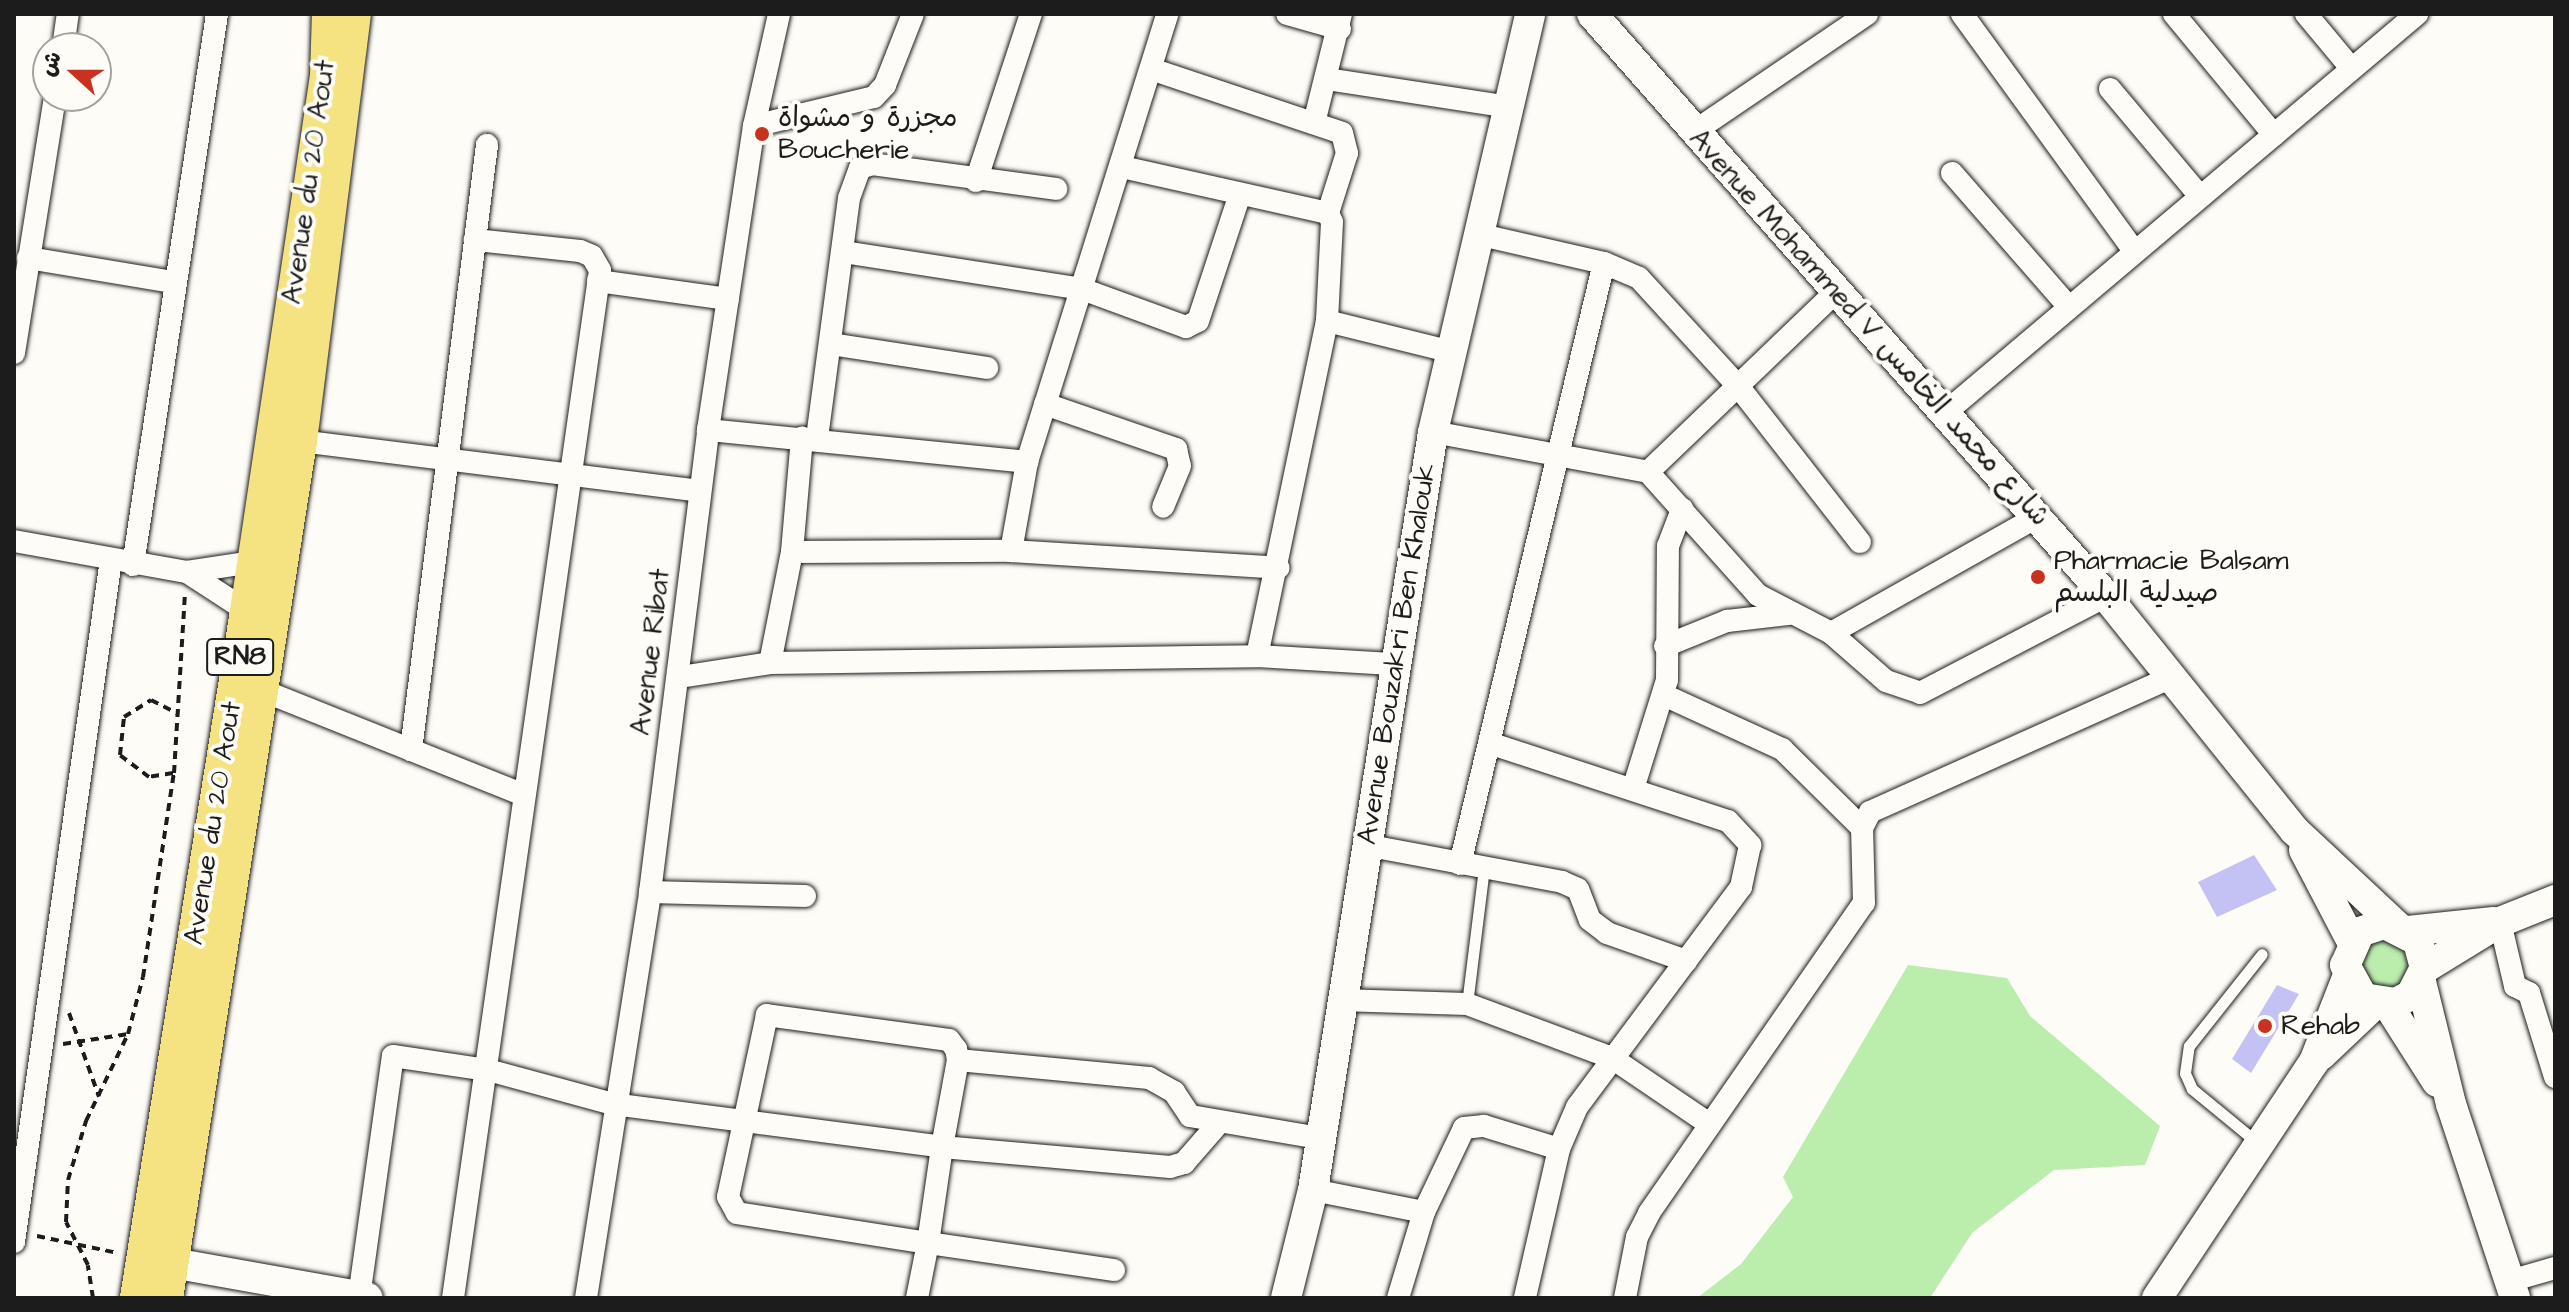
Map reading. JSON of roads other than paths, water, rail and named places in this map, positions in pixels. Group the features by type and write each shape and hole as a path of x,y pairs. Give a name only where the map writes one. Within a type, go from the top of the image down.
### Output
{"main road":[{"name":"Avenue du 20 Aout","path":"166,1298 158,1260 253,562 327,76 329,14"},
{"name":"Avenue du 20 Aout","path":"137,1298 158,1260 264,691 300,441 354,14"}],"street":[{"path":"133,565 173,282 217,14"},
{"name":"Avenue Ribat","path":"586,1298 613,1104 650,892 680,677 708,430 754,126 779,14"},
{"path":"754,126 874,97 885,85 913,14"},
{"path":"976,181 1031,14"},
{"path":"1011,551 1027,462 1122,167 1167,14"},
{"path":"1287,14 1341,21 1314,123"},
{"name":"Avenue Bouzakri Ben Khalouk","path":"1286,1298 1313,1190 1392,664 1433,432 1477,234 1511,107 1530,14"},
{"name":"Avenue Mohammed V شارع محمد الخامس","path":"1592,14 2106,596 2294,830"},
{"path":"1695,131 1867,14"},
{"path":"2174,14 2274,135"},
{"path":"2306,14 2351,68"},
{"path":"1946,412 2199,195 2417,14"},
{"path":"1968,16 2134,251"},
{"path":"1151,69 1342,133 1347,143 1328,213 1336,240 1327,321 1278,568 1257,656"},
{"path":"1327,79 1511,107"},
{"path":"2110,89 2199,195"},
{"path":"14,353 52,112"},
{"path":"411,750 487,145"},
{"path":"770,663 810,438 831,344 849,198 860,168 872,164 976,181 1056,189"},
{"path":"1122,167 1328,213"},
{"path":"1952,173 2068,306"},
{"path":"844,252 1082,289 1172,325 1198,321 1240,194"},
{"path":"1477,234 1604,263 1639,278 1738,386 1860,542"},
{"path":"453,1298 488,1070 521,794 598,281 598,262 580,251 475,240"},
{"path":"28,258 173,282"},
{"path":"1460,864 1604,263"},
{"path":"598,281 728,299"},
{"path":"1648,472 1838,290"},
{"path":"1327,321 1452,352"},
{"path":"831,344 987,368"},
{"path":"1045,404 1176,449 1180,466 1163,507"},
{"path":"708,430 1027,462"},
{"path":"1433,432 1557,458 1648,472 1758,595 1788,614 1831,633 1874,673 1929,693 2106,596"},
{"path":"300,441 699,491"},
{"path":"1633,789 1664,695 1668,546 1682,509"},
{"path":"1831,633 2037,517"},
{"path":"14,541 133,565 187,572 253,562"},
{"path":"792,552 1011,551 1278,568"},
{"path":"14,1236 111,560"},
{"path":"187,572 247,611"},
{"path":"1665,646 1727,621 1788,614"},
{"path":"680,677 770,663 1257,656 1392,664"},
{"path":"1625,1298 1637,1237 1708,1123 1860,910 1862,828 1870,812 1969,773 2172,677"},
{"path":"264,691 521,794"},
{"path":"1664,695 1782,749 1862,828"},
{"path":"1489,743 1728,821 1750,845 1741,887 1577,1107 1559,1149 1525,1298"},
{"path":"2294,830 2403,928 2424,954 2423,975 2451,1104 2512,1290 2555,1268"},
{"path":"2157,1298 2314,1062 2347,978 2352,942 2294,830"},
{"path":"1365,845 1562,882 1578,889 1590,920 1607,933 1686,961"},
{"path":"650,892 805,896"},
{"path":"2314,1062 2382,1004 2411,995 2423,975 2500,922 2555,900"},
{"path":"2352,942 2372,926 2403,928 2500,922"},
{"path":"2500,922 2515,986 2529,993 2555,1077"},
{"path":"2347,978 2382,1004 2451,1104"},
{"path":"1340,1000 1467,1004 1612,1058 1708,1123"},
{"path":"917,1298 928,1243 958,1060 949,1040 767,1015 741,1119 728,1197 737,1213 928,1243 1114,1270"},
{"path":"359,1297 393,1056 488,1070 613,1104 942,1147 1170,1167 1184,1163 1218,1124"},
{"path":"958,1060 1149,1078 1174,1092 1190,1116 1218,1124 1319,1138"},
{"path":"1398,1298 1424,1212 1464,1128 1484,1126 1559,1149"},
{"path":"1313,1190 1424,1212"},
{"path":"158,1260 320,1294 368,1298"}],"lane":[{"path":"1467,1004 1484,868"},
{"path":"2259,1145 2192,1089 2185,1073 2189,1046 2262,954"}],"place":[{"name":"مجزرة و مشواة Boucherie","path":"762,134"},
{"name":"Pharmacie Balsam صيدلية البلسم","path":"2038,577"},
{"name":"Rehab","path":"2265,1026"}]}
